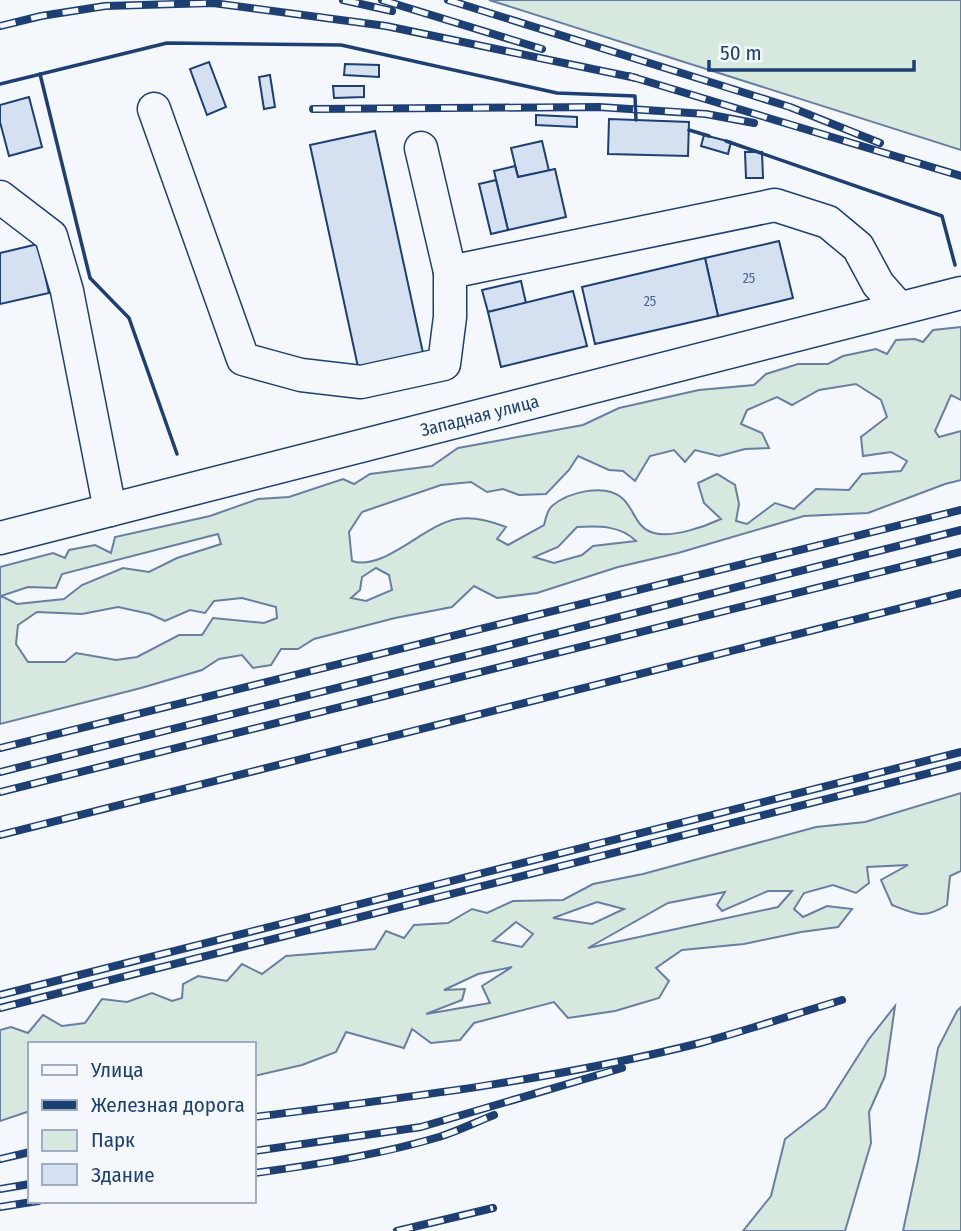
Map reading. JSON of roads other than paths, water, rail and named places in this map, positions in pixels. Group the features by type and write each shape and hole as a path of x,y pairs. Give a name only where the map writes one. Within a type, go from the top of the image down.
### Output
{"street":[{"path":"154,109 243,359 301,375 361,382 444,364 450,317 450,272 421,148"},
{"path":"0,197 51,236 67,291 110,510"},
{"path":"450,272 775,205 828,222 838,230 858,247 878,284 899,309"},
{"name":"Западная улица","path":"0,538 961,293"}],"railway":[{"path":"343,0 392,11"},
{"path":"382,0 542,49"},
{"path":"448,0 790,107 880,143"},
{"path":"0,26 41,16 105,6 213,3 386,26 636,78"},
{"path":"629,76 961,176"},
{"path":"313,109 599,107 706,114 754,123"},
{"path":"0,748 961,510"},
{"path":"0,772 961,530"},
{"path":"0,792 961,552"},
{"path":"0,835 961,593"},
{"path":"0,995 961,752"},
{"path":"0,1008 961,765"},
{"path":"256,1117 478,1087 589,1068 700,1043 842,1000"},
{"path":"256,1151 421,1127 622,1068"},
{"path":"256,1173 393,1149 446,1135 494,1115"},
{"path":"0,1159 28,1152"},
{"path":"0,1189 28,1184"},
{"path":"0,1207 28,1203"},
{"path":"397,1231 493,1208"}]}
